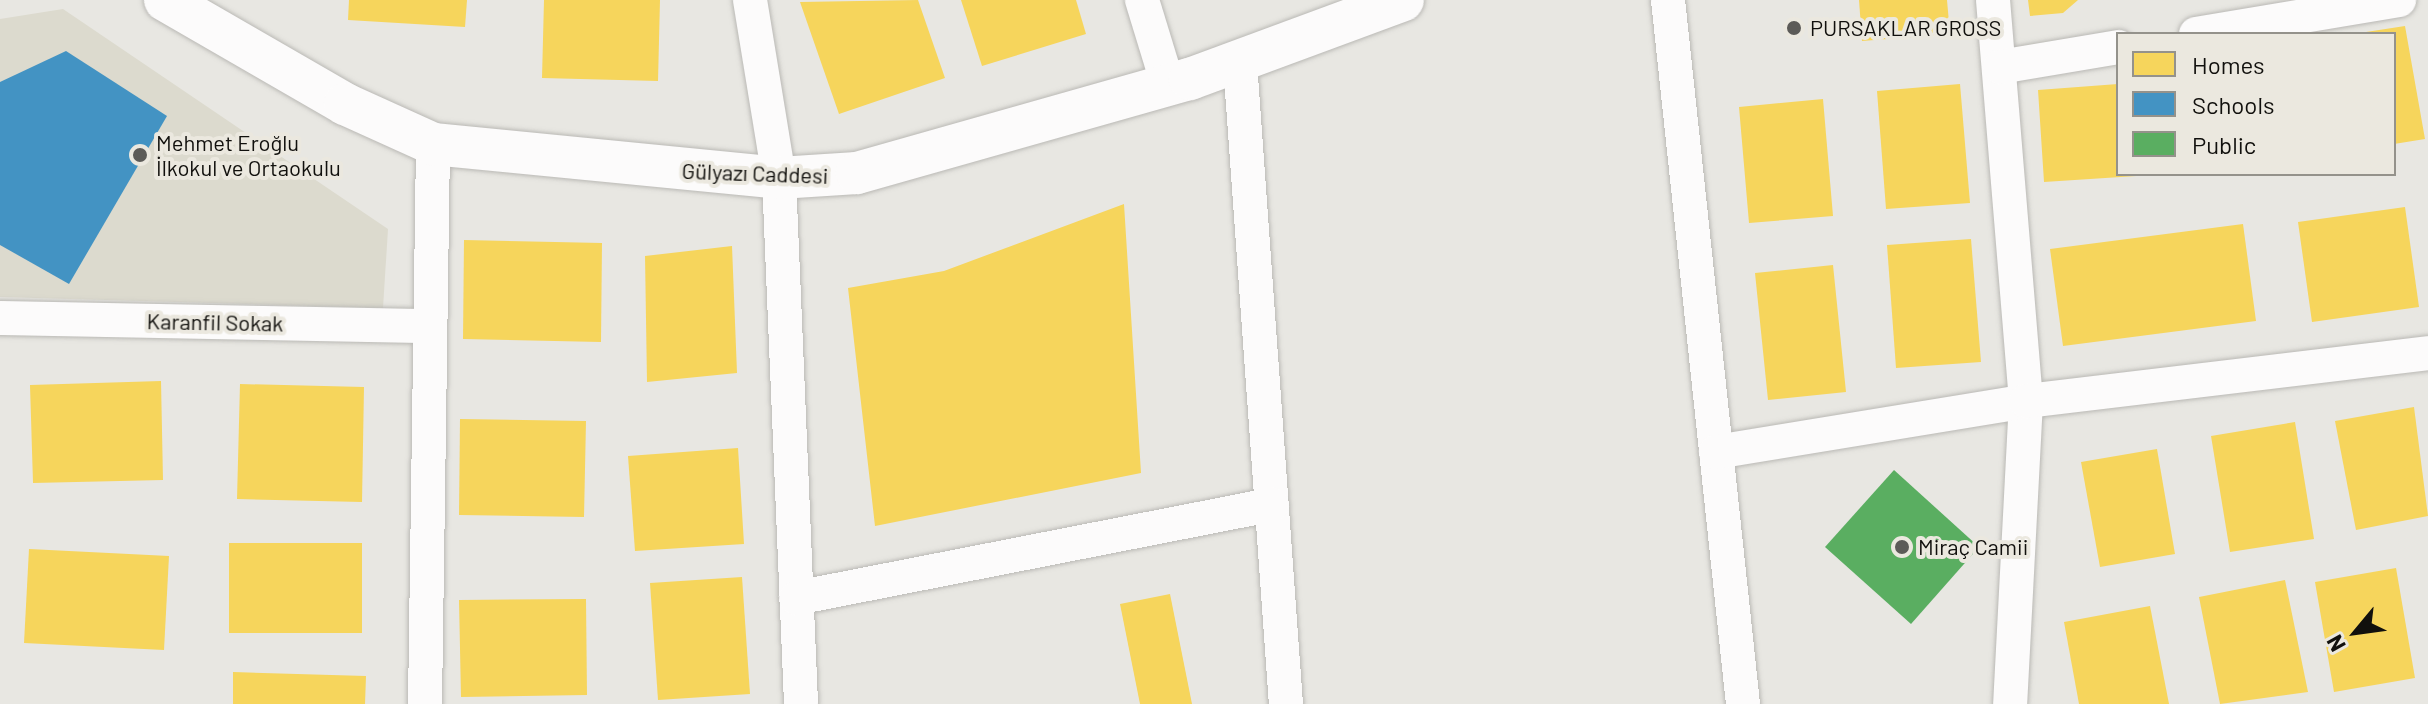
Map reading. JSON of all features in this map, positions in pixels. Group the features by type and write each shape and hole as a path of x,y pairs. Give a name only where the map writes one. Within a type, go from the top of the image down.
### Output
{"street":[{"name":"Gülyazı Caddesi","path":"165,0 345,104 433,144 779,178 857,173 1168,85 1240,63 1403,0"},
{"path":"750,0 779,178 801,704"},
{"path":"1142,0 1168,85"},
{"path":"1668,0 1743,704"},
{"path":"1993,0 2026,401 2010,704"},
{"path":"2208,32 2399,0"},
{"path":"2000,67 2116,47"},
{"path":"1240,63 1286,704"},
{"path":"425,704 433,144"},
{"path":"0,318 0,325"},
{"name":"Karanfil Sokak","path":"0,318 430,326"},
{"path":"1716,452 2026,401 2428,353"},
{"path":"796,598 1272,505"}],"shaded area":[{"name":"Mehmet Eroğlu İlkokul ve Ortaokulu","path":"63,9 388,229 383,308 0,297 0,19"}],"building: Homes":[{"path":"349,0 467,0 465,27 348,20"},
{"path":"544,0 660,0 658,81 542,78"},
{"path":"918,0 945,78 839,114 800,2"},
{"path":"961,0 1076,0 1086,34 982,66"},
{"path":"1859,0 1947,0 1950,34 1862,41"},
{"path":"2028,0 2078,0 2063,13 2030,16"},
{"path":"2405,26 2425,139 2396,144 2396,32 2366,32"},
{"path":"1960,84 1970,203 1886,209 1877,91"},
{"path":"2116,84 2116,176 2136,176 2044,182 2038,90"},
{"path":"1823,99 1833,216 1749,223 1739,107"},
{"path":"1124,204 1141,473 875,526 848,288 944,271"},
{"path":"2405,207 2419,307 2312,322 2298,222"},
{"path":"2243,224 2256,321 2063,346 2050,249"},
{"path":"1971,239 1981,362 1896,368 1887,245"},
{"path":"464,240 602,243 601,342 463,339"},
{"path":"732,246 737,373 647,382 645,256"},
{"path":"1833,265 1846,392 1768,400 1755,273"},
{"path":"161,381 163,480 33,483 30,385"},
{"path":"240,384 364,387 362,502 237,499"},
{"path":"2414,407 2428,516 2356,530 2335,421"},
{"path":"460,419 586,421 584,517 459,515"},
{"path":"2295,422 2314,539 2230,552 2211,436"},
{"path":"738,448 744,544 635,551 628,456"},
{"path":"2157,449 2175,554 2100,567 2081,462"},
{"path":"229,543 362,543 362,633 229,633"},
{"path":"29,549 169,556 164,650 24,643"},
{"path":"2396,568 2415,678 2334,692 2315,582"},
{"path":"742,577 750,694 658,700 650,583"},
{"path":"2285,580 2308,692 2220,704 2199,597"},
{"path":"1170,594 1192,704 1140,704 1120,604"},
{"path":"586,599 587,695 461,697 459,600"},
{"path":"2150,606 2169,704 2079,704 2064,622"},
{"path":"233,672 366,676 365,704 233,704"}],"building: Schools":[{"path":"66,51 167,116 69,284 0,245 0,82"}],"building: Public":[{"name":"Miraç Camii","path":"1894,470 1979,547 1911,624 1825,547"}],"place":[{"name":"PURSAKLAR GROSS","path":"1794,28"},
{"name":"Mehmet Eroğlu İlkokul ve Ortaokulu","path":"140,155"},
{"name":"Miraç Camii","path":"1902,547"}]}
